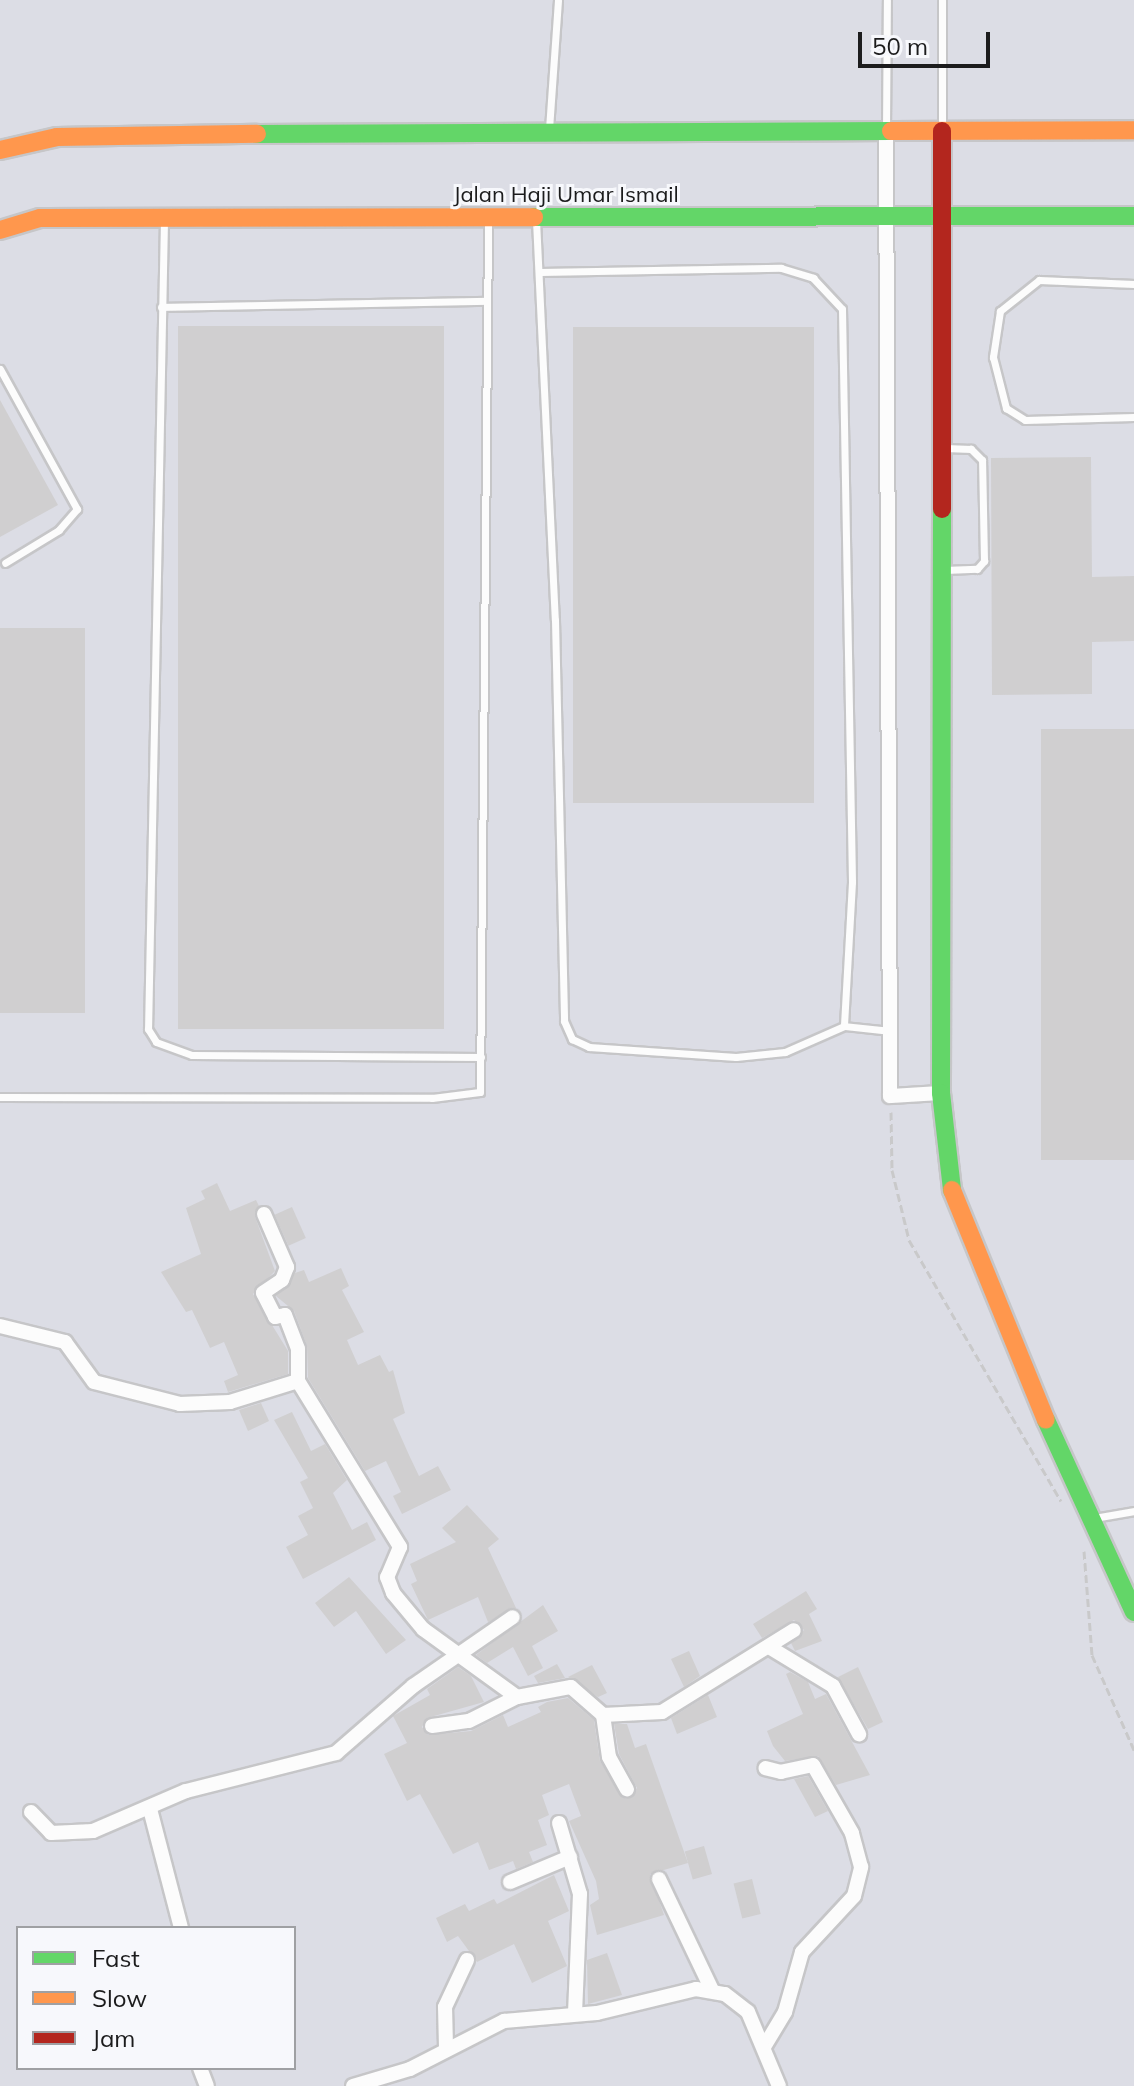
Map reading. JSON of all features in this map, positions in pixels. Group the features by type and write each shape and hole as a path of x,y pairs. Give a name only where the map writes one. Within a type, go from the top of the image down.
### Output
{"main road":[{"path":"0,150 57,137 111,135 1134,130"},
{"path":"942,131 941,1093 952,1200 1134,1612"},
{"name":"Jalan Haji Umar Ismail","path":"0,230 40,218 536,220 1134,216"}],"street":[{"path":"886,132 890,1096 941,1093"},
{"path":"264,1214 287,1267 282,1280 263,1293 275,1317 285,1315 296,1339 298,1381 400,1547 387,1577 393,1593 423,1629 498,1688 517,1697"},
{"path":"0,1326 65,1342 94,1382 180,1404 230,1402 298,1381"},
{"path":"31,1812 51,1833 114,1826 186,1791 347,1748 366,1723 513,1617"},
{"path":"603,1715 662,1712 794,1630"},
{"path":"769,1647 833,1686 859,1734"},
{"path":"432,1726 491,1712 517,1697 571,1687 603,1715 609,1757 627,1789"},
{"path":"491,1712 498,1688"},
{"path":"764,2047 785,2012 802,1952 854,1896 861,1867 852,1833 813,1765 781,1772 765,1768"},
{"path":"150,1809 180,1926"},
{"path":"559,1823 580,1894 575,2013"},
{"path":"510,1882 570,1857"},
{"path":"659,1879 712,1990 748,2012 779,2086"},
{"path":"446,2047 445,2007 467,1960"},
{"path":"353,2086 410,2069 446,2047 504,2021 575,2013 712,1990"}],"lane":[{"path":"549,133 558,0"},
{"path":"886,132 887,0"},
{"path":"942,0 942,131"},
{"path":"164,220 148,1029 156,1042 192,1055 481,1057"},
{"path":"0,1097 467,1098 483,1086 488,220"},
{"path":"536,220 564,1021 572,1039 589,1047 736,1057 785,1052 844,1026 890,1031"},
{"path":"540,272 781,268 813,278 842,309 852,882 844,1026"},
{"path":"1134,284 1039,280 1000,311 993,357 1006,408 1025,420 1134,417"},
{"path":"161,307 486,301"},
{"path":"0,369 77,509 59,530 5,563"},
{"path":"941,570 977,569 984,561 982,460 971,449 942,448"},
{"path":"1091,1519 1134,1511"}],"path":[{"path":"890,1096 892,1170 909,1240 1067,1511"},
{"path":"1082,1544 1092,1655 1134,1750"}],"shaded area":[{"path":"0,0 1134,0 1134,2086 0,2086"}],"building":[{"path":"178,326 444,326 444,1029 178,1029"},
{"path":"573,327 814,327 814,803 573,803"},
{"path":"0,400 58,505 0,537"},
{"path":"1091,457 1092,577 1134,576 1134,641 1092,642 1092,694 992,695 991,458"},
{"path":"0,628 85,628 85,1013 0,1013"},
{"path":"1041,729 1134,729 1134,1160 1041,1160"},
{"path":"217,1183 230,1211 256,1200 259,1206 255,1217 275,1271 253,1294 288,1351 288,1374 228,1392 224,1381 238,1375 224,1342 210,1348 192,1310 186,1312 161,1272 201,1254 186,1208 205,1199 201,1191"},
{"path":"292,1207 306,1238 288,1246 275,1215"},
{"path":"341,1268 349,1286 342,1290 364,1332 347,1340 358,1365 380,1355 389,1372 393,1370 405,1413 393,1419 419,1476 438,1466 451,1490 402,1514 393,1496 401,1492 386,1461 365,1471 308,1378 307,1346 294,1311 276,1296 295,1273 304,1270 309,1282"},
{"path":"261,1403 269,1421 248,1431 239,1410"},
{"path":"292,1412 311,1451 325,1444 347,1480 333,1493 352,1530 367,1522 376,1540 303,1579 286,1547 308,1535 298,1516 313,1508 300,1482 308,1478 274,1420"},
{"path":"467,1505 499,1539 488,1548 516,1608 488,1622 478,1597 428,1620 411,1584 417,1581 410,1564 456,1542 442,1528"},
{"path":"349,1577 406,1640 386,1654 356,1611 334,1627 315,1603"},
{"path":"806,1591 817,1609 809,1614 822,1641 795,1651 791,1643 804,1630 794,1620 762,1638 753,1624"},
{"path":"543,1605 558,1631 532,1646 543,1668 528,1676 513,1647 487,1663 476,1655"},
{"path":"689,1651 700,1676 684,1687 671,1659"},
{"path":"557,1664 565,1678 538,1683 534,1676"},
{"path":"592,1665 607,1693 598,1697 568,1677"},
{"path":"458,1667 471,1676 484,1702 427,1718 422,1727 428,1735 471,1731 503,1715 508,1727 541,1712 538,1707 547,1702 568,1698 594,1720 600,1761 626,1799 637,1788 619,1754 614,1724 627,1724 635,1748 646,1744 688,1863 650,1874 664,1915 597,1935 590,1905 599,1899 596,1881 569,1821 581,1816 569,1784 542,1795 549,1815 538,1820 547,1845 529,1852 533,1862 516,1869 513,1861 489,1870 478,1842 453,1854 420,1794 407,1801 384,1754 407,1743 393,1716 430,1695 427,1689"},
{"path":"858,1667 883,1722 868,1729 838,1677"},
{"path":"790,1672 808,1682 815,1699 826,1694 870,1775 836,1785 818,1756 785,1761 773,1746 767,1731 803,1714 786,1674"},
{"path":"708,1695 717,1717 677,1734 671,1718"},
{"path":"808,1776 828,1811 815,1817 794,1779"},
{"path":"704,1846 712,1874 693,1879 685,1852"},
{"path":"554,1875 569,1911 548,1921 567,1966 532,1983 514,1944 477,1962 458,1936 447,1942 436,1918 465,1904 469,1911 494,1899 497,1904"},
{"path":"752,1879 761,1914 742,1919 734,1884"},
{"path":"607,1953 622,1995 588,2004 587,1960"}],"traffic: fast":[{"path":"257,134 891,131"},
{"path":"534,217 1134,216"},
{"path":"942,509 941,1093 952,1190"},
{"path":"1046,1420 1134,1612"}],"traffic: slow":[{"path":"891,131 1134,130"},
{"path":"0,150 57,137 257,134"},
{"path":"0,230 40,218 534,217"},
{"path":"952,1190 1046,1420"}],"traffic: jam":[{"path":"942,131 942,509"}]}
